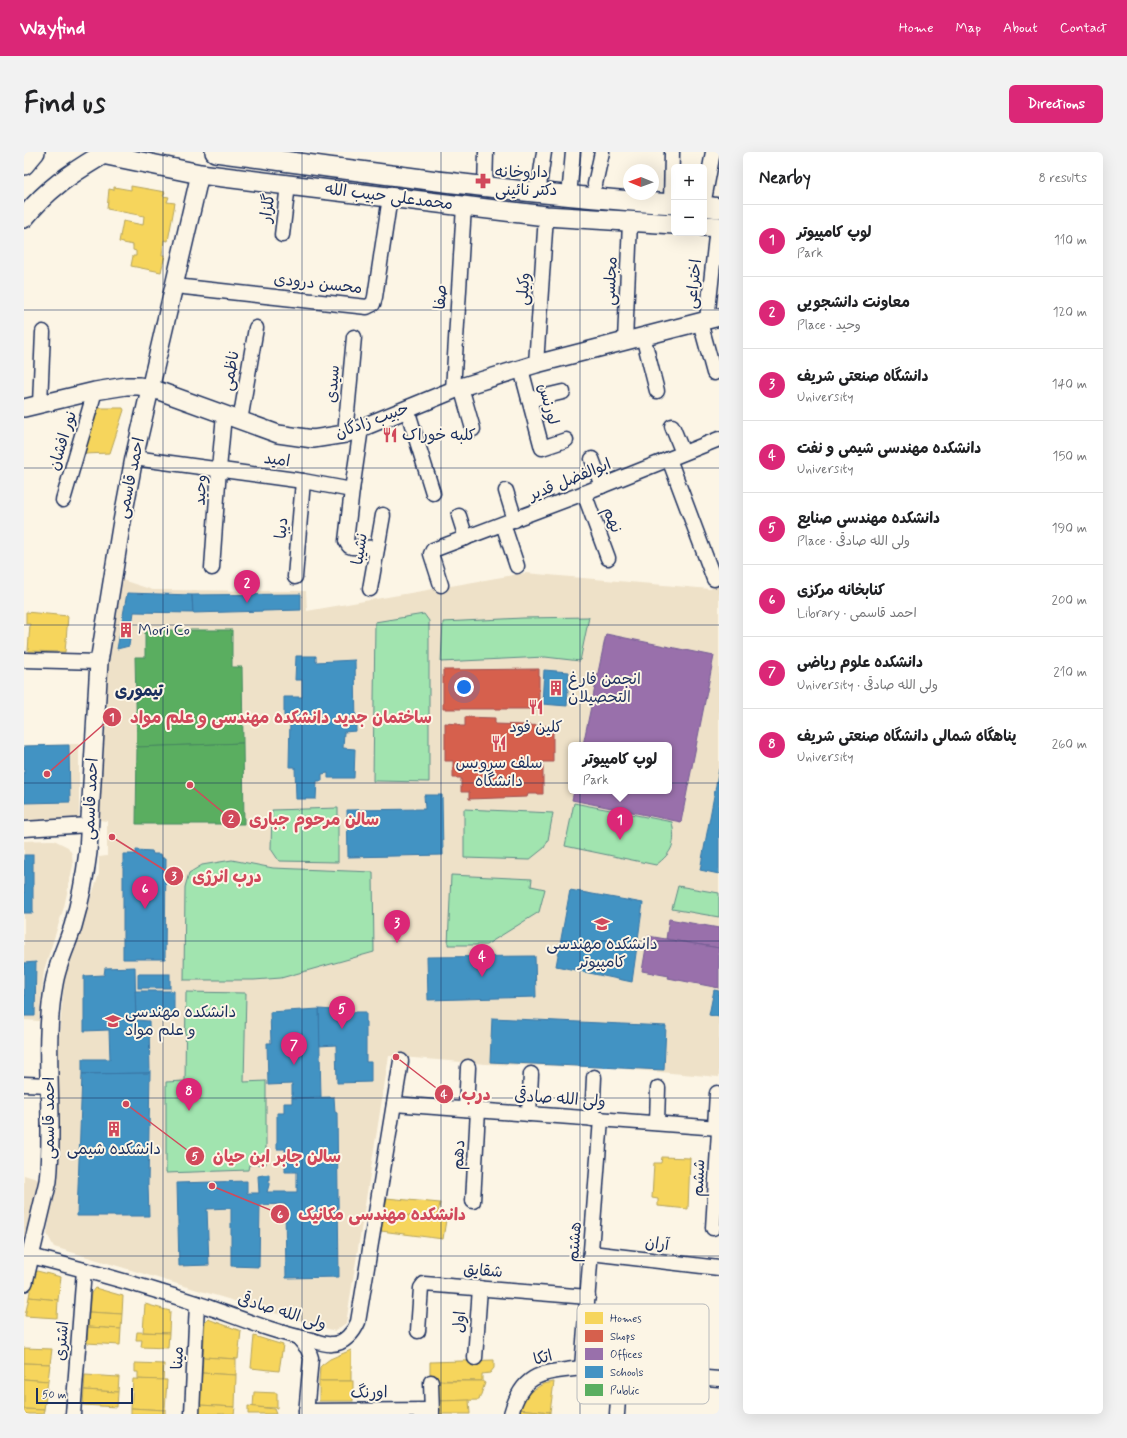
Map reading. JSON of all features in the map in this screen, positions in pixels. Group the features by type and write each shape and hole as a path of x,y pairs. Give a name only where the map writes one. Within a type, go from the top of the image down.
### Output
{"main road":[{"path":"24,166 35,152"},
{"name":"محمدعلی حبیب الله","path":"81,152 89,155 106,154 200,174 288,185 546,216 671,224"},
{"name":"محمدعلی حبیب الله","path":"215,152 486,188 671,204"},
{"path":"24,218 42,196 75,171 106,154"},
{"path":"266,182 269,159"},
{"path":"707,206 719,208"}],"street":[{"path":"486,152 486,188"},
{"path":"538,193 544,152"},
{"path":"569,196 573,152"},
{"path":"595,184 602,152"},
{"path":"672,152 672,200"},
{"path":"707,184 713,152"},
{"name":"احمد قاسمی","path":"24,1282 48,1181 50,1164 48,1085 50,1015 54,983 73,926 86,870 99,662 134,458 200,174"},
{"name":"گلزار","path":"282,235 288,185"},
{"name":"محسن درودی","path":"175,286 367,307 373,304 375,297 390,197"},
{"name":"صفا","path":"464,206 457,388 473,429"},
{"name":"وکیلی","path":"529,367 546,216"},
{"name":"مجلسی","path":"625,341 630,222"},
{"name":"اختراعی","path":"709,320 713,226"},
{"path":"709,320 714,373"},
{"name":"حبیب زادگان","path":"32,406 95,391 132,386 151,388 278,434 313,440 345,434 457,388 643,336 709,320"},
{"name":"ناظمی","path":"232,418 256,328"},
{"path":"32,406 43,332"},
{"path":"643,336 657,391"},
{"name":"سیدی","path":"345,434 354,337"},
{"name":"لورنس","path":"529,367 529,400 542,448 566,440"},
{"name":"نور افشان","path":"63,500 95,391"},
{"path":"529,400 563,392"},
{"path":"407,409 432,493"},
{"name":"وحید","path":"212,568 219,469 232,418"},
{"path":"672,426 682,453"},
{"path":"352,490 361,428"},
{"name":"ابوالفضل قدیر","path":"441,585 431,554 433,550 584,493 719,439"},
{"name":"امید","path":"134,458 303,481 352,490"},
{"path":"592,459 602,486"},
{"path":"669,459 714,579"},
{"name":"دیبا","path":"295,577 303,481"},
{"name":"نشیبا","path":"352,490 346,541 348,546 377,548"},
{"path":"506,491 509,522 517,566"},
{"name":"نهم","path":"584,493 608,558"},
{"name":"نشیبا","path":"370,589 383,515"},
{"path":"459,516 466,538"},
{"path":"24,660 99,662"},
{"path":"24,829 89,825"},
{"path":"394,1104 401,1061"},
{"name":"دهم","path":"468,1067 472,1110 473,1201"},
{"path":"530,1114 531,1074"},
{"name":"هشتم","path":"587,1304 597,1119 594,1077"},
{"path":"24,1084 48,1085"},
{"path":"656,1123 658,1088"},
{"name":"ششم","path":"713,1228 718,1129 717,1093"},
{"name":"ولی الله صادقی","path":"31,1256 84,1270 197,1304 298,1337 330,1345 338,1344 346,1339 358,1322 394,1104 656,1123 718,1129"},
{"name":"آران","path":"591,1253 719,1268"},
{"name":"اشتری","path":"73,1414 84,1270"},
{"name":"شقایق","path":"418,1331 421,1288 424,1284 588,1297"},
{"name":"اول","path":"475,1358 480,1288"},
{"name":"مینا","path":"192,1414 197,1304"},
{"path":"298,1337 308,1349 311,1358 306,1413"},
{"name":"اتکا","path":"511,1414 521,1388 534,1377 547,1373 577,1369"},
{"name":"اتکا","path":"709,1378 719,1379"},
{"name":"اورنگ","path":"306,1413 432,1412 431,1382"},
{"path":"617,1414 618,1404"}],"shaded area":[{"path":"525,573 710,589 719,584 719,1077 611,1068 486,1064 389,1056 346,1323 335,1331 54,1247 47,1234 56,1176 57,1058 65,974 99,874 99,857 107,856 107,821 99,820 103,726 109,656 122,580 153,590 306,591 307,611","holes":["127,593 192,595 134,612 129,646 118,649"]},
{"path":"79,744 79,819 24,824 24,745"},
{"path":"54,840 68,847 72,854 73,865 64,907 44,970 39,1021 24,1020 24,841"},
{"path":"24,1175 40,1180 27,1244 24,1250"}],"green space":[{"path":"424,614 429,621 429,782 373,781 375,622"},
{"path":"589,617 580,661 545,657 441,662 443,622 523,618"},
{"path":"574,803 672,822 674,836 670,851 656,865 565,846"},
{"path":"338,808 338,862 279,861 271,849 272,810"},
{"path":"464,809 553,813 548,840 544,848 529,860 464,858"},
{"path":"232,860 273,868 373,872 374,952 281,978 254,980 184,980 185,887 189,873 202,865"},
{"path":"451,875 532,879 531,886 545,889 539,912 486,945 448,945"},
{"path":"678,886 719,893 719,917 672,909"},
{"path":"186,992 246,993 244,1082 266,1081 266,1164 249,1165 248,1170 166,1173 166,1082 185,1081"}],"building: Homes":[{"path":"131,186 165,192 163,196 169,197 167,202 175,203 168,241 164,240 162,255 165,255 161,272 131,266 133,256 136,256 136,251 133,250 133,245 119,242 123,221 143,225 144,216 107,209 109,189 114,190 114,187 131,190"},
{"path":"123,408 124,410 110,453 84,454 98,409"},
{"path":"26,612 68,616 65,652 28,651 30,624 26,624"},
{"path":"662,1157 690,1158 688,1209 658,1206 658,1199 652,1198 654,1163 661,1163"},
{"path":"386,1198 440,1203 437,1219 384,1213"},
{"path":"384,1213 446,1220 443,1239 381,1231"},
{"path":"37,1271 61,1277 58,1300 29,1297 33,1275"},
{"path":"95,1288 123,1296 122,1314 89,1312 91,1293"},
{"path":"29,1297 58,1300 57,1318 25,1316"},
{"path":"145,1304 170,1311 169,1333 143,1332"},
{"path":"89,1312 122,1314 121,1329 88,1327"},
{"path":"208,1319 241,1331 238,1359 203,1357 205,1321"},
{"path":"88,1327 121,1329 120,1345 87,1343"},
{"path":"137,1332 169,1333 168,1348 141,1347 142,1340 136,1340"},
{"path":"254,1336 283,1345 279,1371 251,1368"},
{"path":"24,1348 52,1349 50,1364 24,1363"},
{"path":"351,1350 351,1381 319,1381 320,1367 322,1365 330,1359"},
{"path":"203,1357 236,1359 236,1375 202,1373"},
{"path":"494,1360 494,1368 490,1373 482,1374 482,1381 430,1380 430,1362"},
{"path":"24,1363 50,1364 48,1381 24,1379"},
{"path":"135,1363 164,1364 163,1381 138,1379 138,1372 135,1372"},
{"path":"202,1373 236,1375 235,1407 199,1405"},
{"path":"85,1375 119,1377 118,1392 84,1390"},
{"path":"24,1379 48,1381 44,1410 24,1409"},
{"path":"133,1379 167,1380 165,1410 131,1408"},
{"path":"319,1381 353,1381 353,1401 319,1401"},
{"path":"438,1381 482,1381 485,1383 479,1400 439,1401"},
{"path":"554,1382 550,1412 518,1409 530,1392 543,1384"},
{"path":"84,1390 118,1392 117,1407 83,1405"},
{"path":"254,1392 277,1393 277,1408 253,1407"},
{"path":"469,1400 470,1414 439,1414 439,1401"},
{"path":"199,1405 235,1407 234,1414 198,1414"},
{"path":"248,1406 274,1409 276,1414 248,1414"},
{"path":"131,1408 165,1410 165,1414 131,1414"},
{"path":"24,1409 44,1410 43,1414 24,1414"},
{"path":"518,1409 550,1412 550,1414 517,1414"}],"building: Shops":[{"path":"539,669 539,709 443,709 443,670"},
{"name":"سلف سرویس دانشگاه","path":"465,717 495,718 495,724 553,726 553,762 543,762 543,794 528,794 527,797 469,799 469,792 461,792 461,778 453,778 453,761 445,761 445,723 465,726"}],"building: Offices":[{"path":"606,634 714,656 681,822 572,800 573,794 672,794 672,742 584,742"},
{"path":"669,919 719,928 719,948 666,939"},
{"path":"648,936 719,948 719,988 668,978 669,976 642,971"}],"building: Schools":[{"name":"Mori Co","path":"127,593 192,595 193,613 134,612 129,646 117,649"},
{"path":"301,594 301,610 193,613 192,595"},
{"path":"296,656 316,656 316,662 355,660 356,731 344,732 343,748 355,749 354,778 328,778 328,773 322,774 322,781 317,781 316,799 296,799 295,767 289,767 290,716 284,716 284,697 302,697 302,680 295,680"},
{"name":"انجمن فارغ التحصیلان","path":"544,670 569,672 567,706 542,704"},
{"path":"69,745 70,802 24,803 24,746"},
{"path":"719,769 719,874 700,870"},
{"path":"424,795 442,795 443,855 348,857 347,810 425,809"},
{"path":"136,850 152,851 153,854 161,854 162,858 166,858 165,959 123,959 123,854 136,854"},
{"path":"24,855 33,855 33,913 24,913"},
{"name":"دانشکده مهندسی کامپیوتر","path":"570,890 643,903 632,982 556,966"},
{"path":"535,956 536,997 428,1000 427,957"},
{"path":"36,962 35,1016 24,1016 24,963"},
{"name":"دانشکده مهندسی و علم مواد","path":"135,967 136,1020 149,1021 150,1073 82,1074 82,1059 110,1059 109,1030 84,1031 84,976 104,975 105,968"},
{"path":"138,974 170,974 170,988 138,988"},
{"path":"714,990 719,991 719,1017 709,1015"},
{"path":"135,991 174,991 174,1015 136,1016"},
{"path":"335,1003 346,1003 346,1012 366,1012 366,1062 371,1062 371,1082 337,1083 336,1045 319,1046 319,1009 334,1010"},
{"path":"319,1009 321,1097 292,1098 292,1084 268,1085 267,1043 271,1043 270,1012"},
{"path":"492,1018 666,1026 664,1070 490,1062"},
{"name":"دانشکده شیمی","path":"150,1073 148,1184 149,1216 77,1216 82,1074"},
{"path":"334,1097 335,1112 337,1113 339,1277 286,1278 285,1204 260,1205 259,1267 231,1266 231,1208 207,1209 209,1265 179,1266 177,1183 247,1181 247,1193 259,1193 258,1176 269,1174 269,1185 267,1192 297,1192 297,1172 285,1172 285,1149 277,1149 277,1113 284,1113 284,1103 292,1103 292,1098"}],"building: Public":[{"path":"145,630 232,630 232,667 242,667 243,743 137,747 135,657 145,657"},
{"path":"243,743 244,824 136,824 137,747"}],"place":[{"name":"داروخانه دکتر نائینی","path":"483,181"},
{"name":"کلبه خوراک","path":"390,435"},
{"name":"معاونت دانشجویی","path":"247,603"},
{"name":"Mori Co","path":"126,630"},
{"name":"انجمن فارغ التحصیلان","path":"556,688"},
{"name":"کلین فود","path":"536,707"},
{"name":"سلف سرویس دانشگاه","path":"499,743"},
{"name":"ساختمان جدید دانشکده مهندسی و علم مواد","path":"47,774"},
{"name":"سالن مرحوم جباری","path":"190,785"},
{"name":"درب انرژی","path":"112,837"},
{"name":"لوپ کامپیوتر","path":"620,840"},
{"name":"کنابخانه مرکزی","path":"145,909"},
{"name":"دانشکده مهندسی کامپیوتر","path":"602,924"},
{"name":"دانشگاه صنعتی شریف","path":"397,943"},
{"name":"دانشکده مهندسی شیمی و نفت","path":"482,977"},
{"name":"دانشکده مهندسی و علم مواد","path":"113,1021"},
{"name":"دانشکده مهندسی صنایع","path":"342,1029"},
{"name":"درب","path":"396,1057"},
{"name":"دانشکده علوم ریاضی","path":"294,1065"},
{"name":"سالن جابر ابن حیان","path":"126,1104"},
{"name":"پناهگاه شمالی دانشگاه صنعتی شریف","path":"189,1111"},
{"name":"دانشکده شیمی","path":"114,1129"},
{"name":"دانشکده مهندسی مکانیک","path":"212,1186"}],"district":[{"name":"تیموری","path":"139,691"}]}
